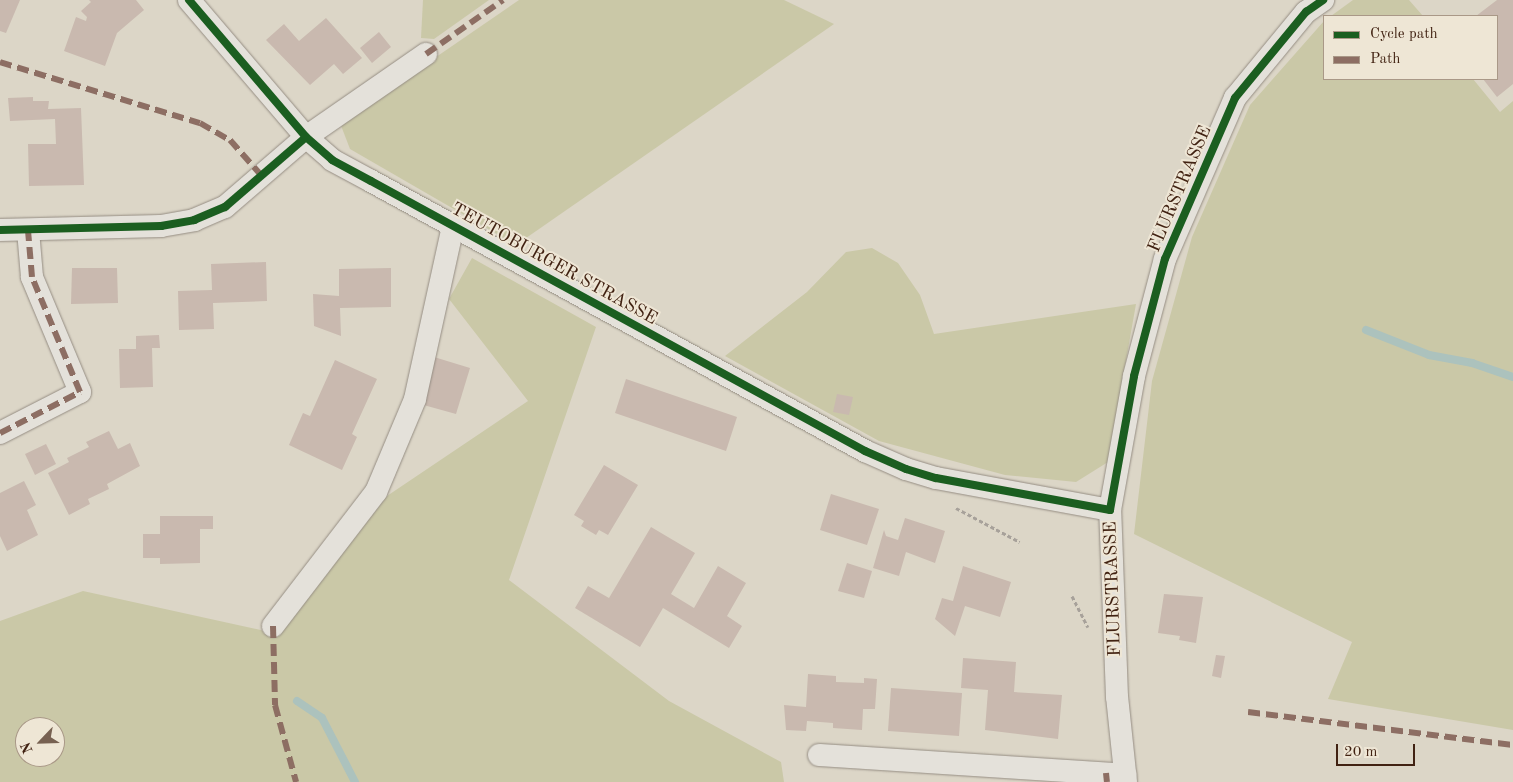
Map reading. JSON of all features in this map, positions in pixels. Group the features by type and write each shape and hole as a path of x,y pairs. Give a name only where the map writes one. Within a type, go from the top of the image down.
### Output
{"street":[{"name":"TEUTOBURGER STRASSE","path":"189,0 306,137 332,160 865,451 906,469 936,478 1110,510"},
{"name":"FLURSTRASSE","path":"1125,778 1117,697 1110,510 1134,376 1165,259 1235,98 1306,12 1323,0"},
{"path":"0,230 161,226 194,220 225,207 306,137 426,54"},
{"name":"TEUTOBURGER STRASSE","path":"273,626 376,492 415,399 453,226"},
{"path":"0,433 80,392 32,277 28,230"},
{"path":"819,755 1125,778"}],"shaded area":[{"path":"423,0 489,0 434,39 421,38"},
{"path":"519,0 784,0 834,24 516,245 350,149 340,123"},
{"path":"1353,0 1409,0 1422,15 1332,15"},
{"path":"1323,22 1323,80 1474,80 1500,112 1513,101 1513,730 1328,699 1352,642 1134,534 1152,381 1192,237 1250,105"},
{"path":"872,248 898,263 920,295 934,334 1136,304 1108,462 1076,482 1005,475 879,441 725,356 807,292 846,252"},
{"path":"472,258 596,327 509,580 669,701 781,762 784,782 0,782 0,621 83,591 279,634 387,496 528,401 449,299"}],"building":[{"path":"0,0 20,0 6,33 0,31"},
{"path":"89,0 136,0 144,10 117,33 105,66 64,51 76,17 86,21 87,17 81,11 91,2"},
{"path":"1497,0 1513,0 1513,84 1497,97 1484,80 1498,80 1498,15 1477,15"},
{"path":"326,18 362,58 343,74 334,64 310,85 266,40 284,24 299,41"},
{"path":"379,32 391,47 372,63 360,48"},
{"path":"33,97 33,101 49,101 48,109 81,108 84,185 29,186 28,144 56,144 55,119 10,121 8,98"},
{"path":"266,262 267,301 213,303 214,329 179,330 178,291 212,290 211,264"},
{"path":"72,268 117,268 118,303 71,304"},
{"path":"391,268 391,307 340,308 341,336 314,326 313,294 339,296 339,269"},
{"path":"159,335 160,348 152,348 153,387 120,388 119,349 136,349 136,336"},
{"path":"434,357 470,368 456,414 420,404"},
{"path":"335,360 377,379 352,434 357,437 342,470 289,445 303,413 310,416"},
{"path":"626,379 737,417 726,451 615,413"},
{"path":"837,394 853,397 849,415 833,412"},
{"path":"109,431 118,449 130,443 140,466 107,484 109,489 88,499 90,504 69,515 48,473 69,462 67,458 89,447 86,442"},
{"path":"46,444 56,464 35,475 25,454"},
{"path":"604,465 638,485 608,535 599,530 596,535 581,526 584,521 574,515"},
{"path":"24,481 36,505 27,510 38,535 7,551 0,536 0,493"},
{"path":"831,494 879,509 867,545 820,530"},
{"path":"160,516 213,516 213,529 200,529 200,563 160,564 160,558 143,558 143,534 160,534"},
{"path":"905,518 945,531 935,563 906,552 899,576 873,568 884,530 886,536 898,540"},
{"path":"651,527 695,553 671,594 694,608 718,566 746,583 727,616 742,626 729,648 663,608 640,647 575,608 588,586 609,598"},
{"path":"847,563 872,571 864,598 838,591"},
{"path":"963,566 1011,582 1000,617 965,606 955,636 935,619 942,598 953,601"},
{"path":"1164,594 1203,597 1196,643 1179,640 1180,636 1158,633"},
{"path":"1216,655 1225,656 1221,678 1212,676"},
{"path":"963,658 1016,662 1014,692 1062,695 1058,739 985,730 988,690 961,688"},
{"path":"808,674 836,676 836,682 864,683 864,678 877,679 875,709 863,709 862,730 833,728 833,723 807,721 806,731 786,730 784,705 806,707"},
{"path":"891,688 962,693 959,736 888,731"}],"waterway":[{"path":"1366,330 1429,355 1472,363 1513,377"},
{"path":"297,701 322,718 355,782"}],"marked path":[{"path":"426,54 503,0"},
{"path":"0,62 200,123 230,140 262,176"},
{"path":"0,433 80,392 32,277 28,230"},
{"path":"273,626 275,705 296,782"},
{"path":"1248,712 1513,745"},
{"path":"1106,773 1107,782"}],"cycle path":[{"path":"189,0 306,137 332,160 865,451 906,469 936,478 1110,510 1134,376 1165,259 1235,98 1306,12 1323,0"},
{"path":"0,230 161,226 194,220 225,207 306,137"}]}
